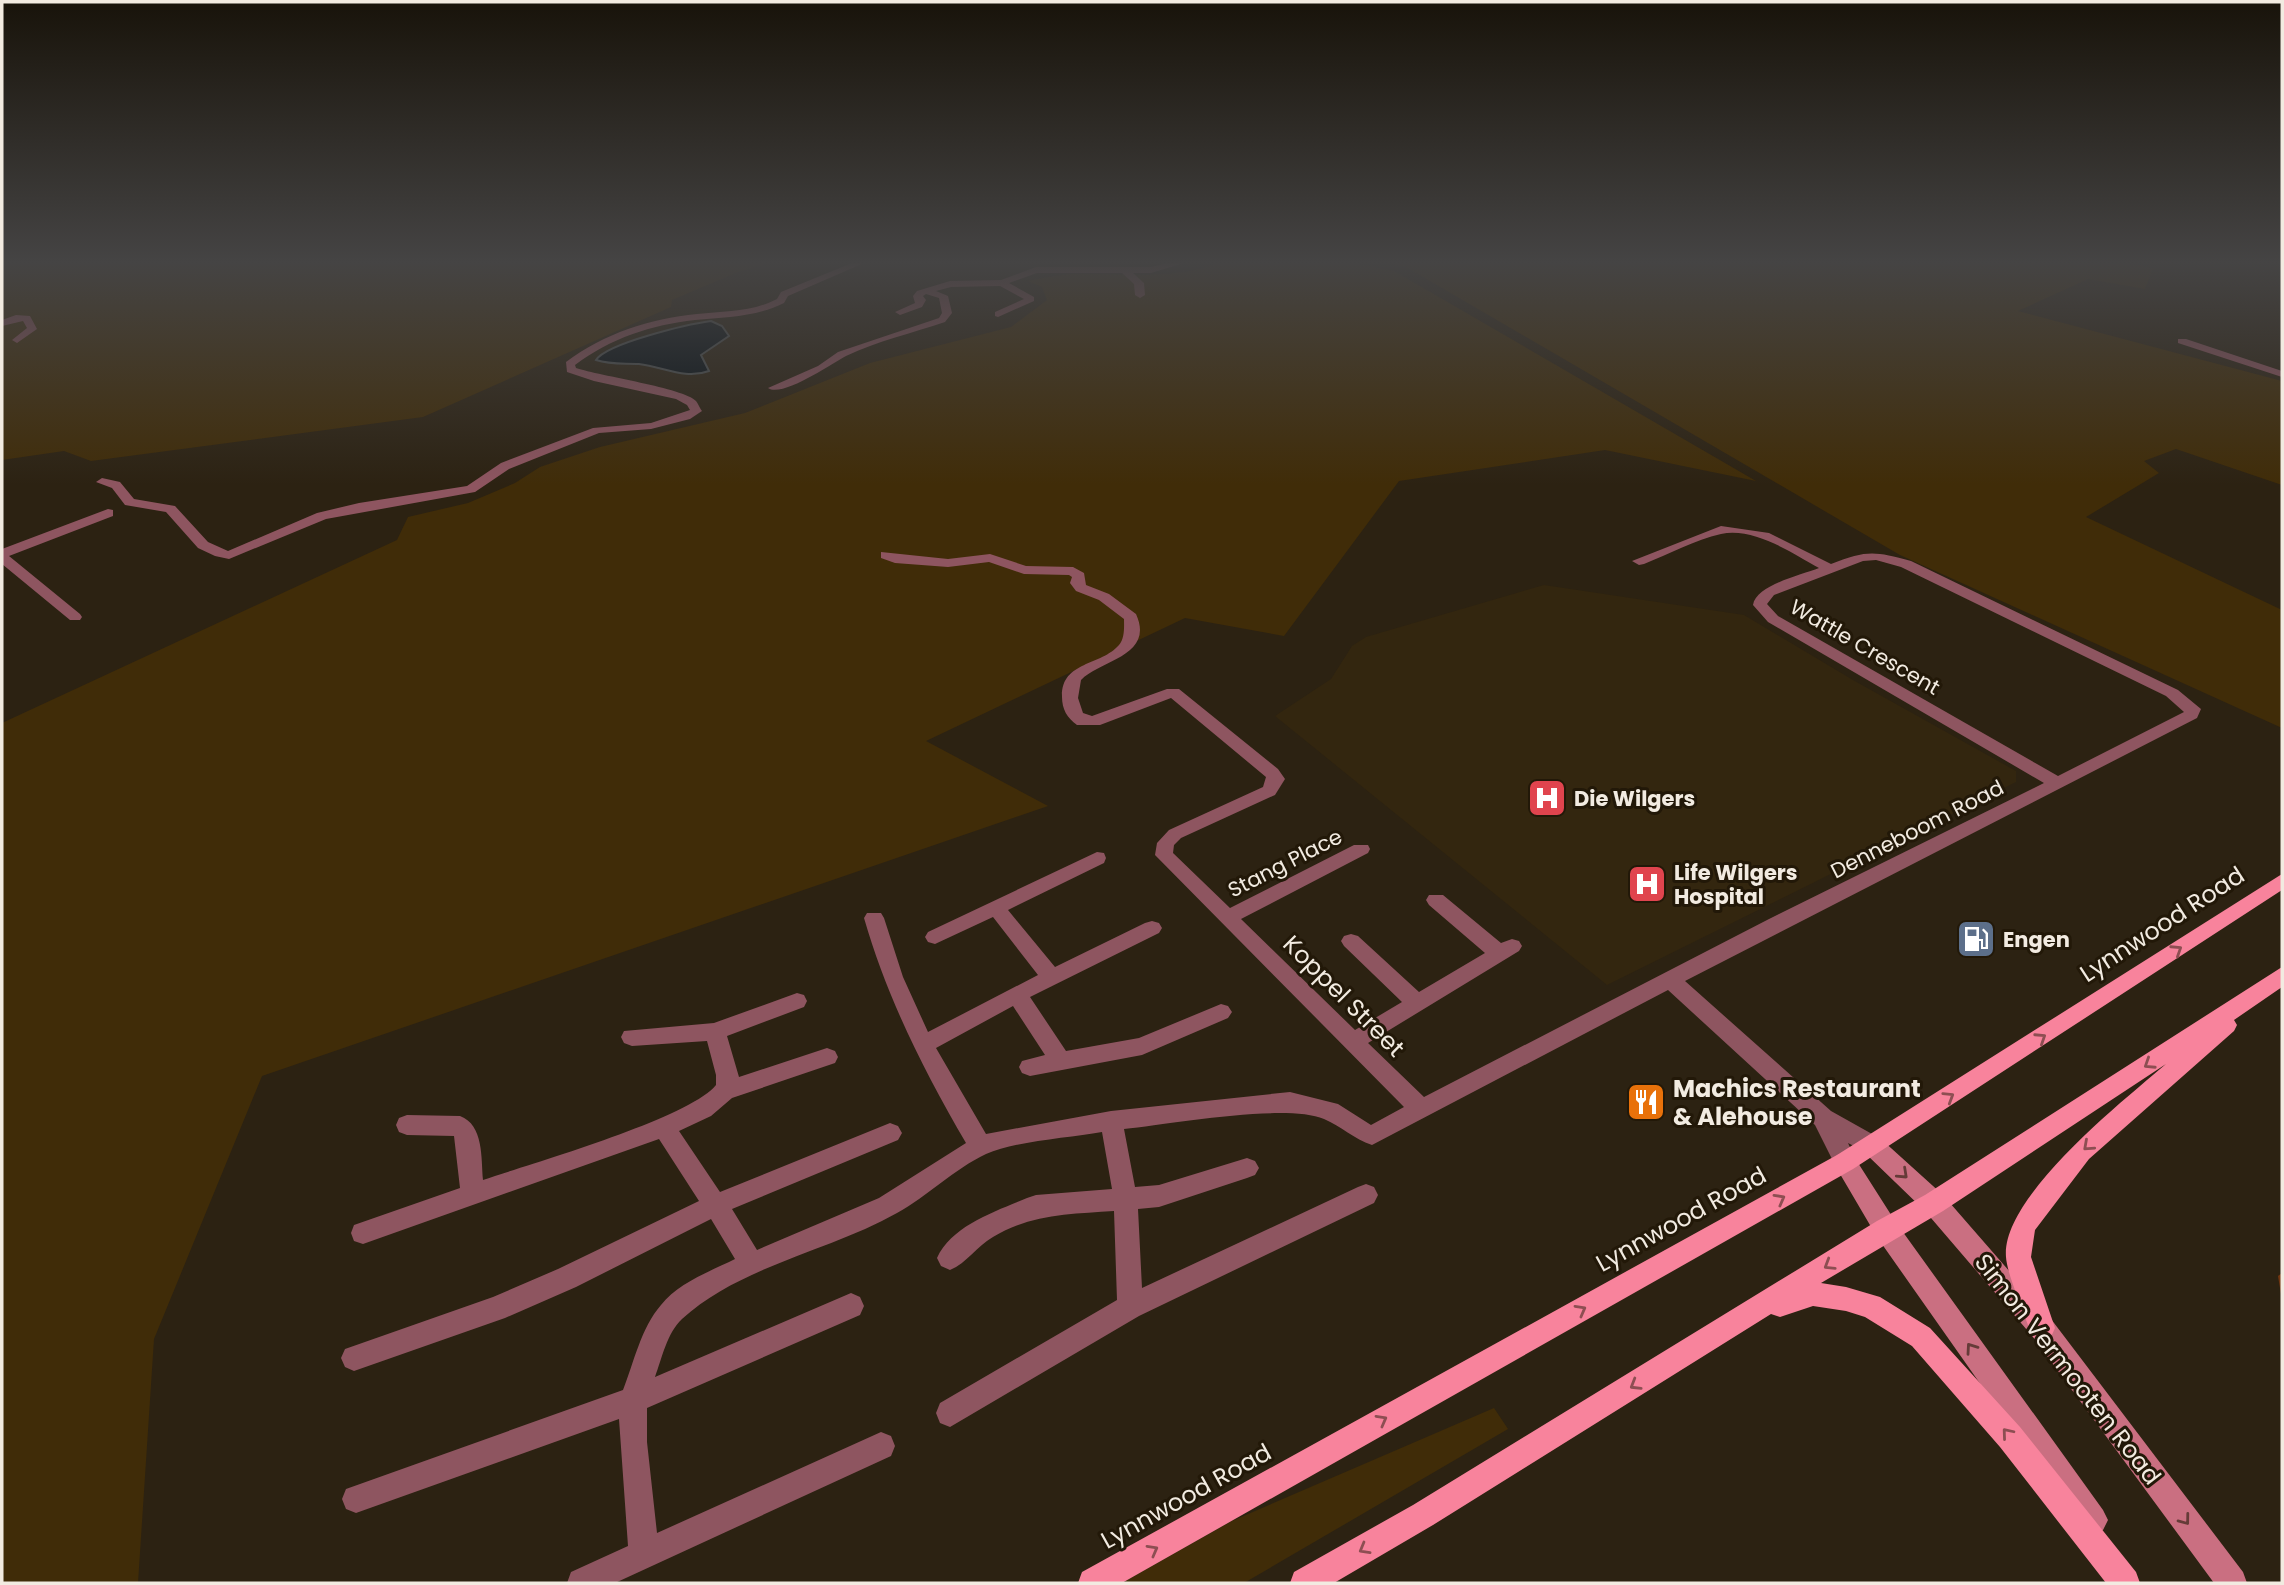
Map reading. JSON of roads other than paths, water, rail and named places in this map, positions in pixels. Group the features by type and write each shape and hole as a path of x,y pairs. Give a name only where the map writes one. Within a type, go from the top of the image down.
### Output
{"main road":[{"name":"Lynnwood Road","path":"1093,1583 1845,1163 2282,881"},
{"path":"1305,1583 1423,1515 1886,1229 1934,1203 2275,981"},
{"path":"2042,1328 2018,1256 2023,1226 2081,1152 2275,981"},
{"name":"Simon Vermooten Road","path":"1873,1146 1934,1203 2042,1328 2232,1583"},
{"name":"Simon Vermooten Road","path":"1845,1163 1886,1229 2137,1583"},
{"path":"1742,1320 1813,1294 1871,1306 1921,1337 2010,1437 2125,1583"}],"street":[{"path":"17,340 21,337"},
{"path":"102,482 116,485 130,502 170,509 182,526 214,552 229,555 331,513 466,491 478,486 505,466 597,430 642,427 690,416 696,411 692,403 679,396 594,378 569,369 571,363 585,353 614,337"},
{"path":"773,388 822,369 842,354 892,337"},
{"path":"2182,341 2282,374"},
{"path":"75,617 2,555 108,513"},
{"path":"1639,561 1711,534 1735,530 1766,537 1829,568"},
{"name":"Koppel Street","path":"886,555 895,559 948,563 990,558 1024,570 1073,571 1079,576 1077,583 1081,588 1104,597 1131,617 1133,633 1125,648 1080,672 1071,682 1069,694 1076,717 1090,721 1118,713 1160,695 1178,693 1272,773 1275,785 1269,791 1175,834 1163,847 1164,855 1422,1110"},
{"name":"Wattle Crescent","path":"2057,783 1764,612 1760,605 1761,599 1769,592 1829,568 1861,557 1876,556 1906,564 2172,693"},
{"path":"2,576 19,570"},
{"name":"Denneboom Road","path":"1111,1121 1290,1101 1330,1111 1361,1131 1373,1135 1776,923 2191,715 2193,709 2172,693"},
{"name":"Stang Place","path":"1229,917 1361,849"},
{"path":"935,937 1097,858"},
{"path":"1352,1042 1505,950 1436,900"},
{"path":"996,908 1051,977"},
{"path":"874,918 884,958 925,1044 981,1146"},
{"path":"925,1044 1051,977 1152,928"},
{"path":"1351,941 1417,1003"},
{"name":"Simon Vermooten Road","path":"1671,980 1824,1118 1873,1146"},
{"path":"1017,995 1061,1061"},
{"path":"632,1037 715,1032 797,1001"},
{"path":"1030,1067 1142,1046 1221,1012"},
{"path":"715,1032 728,1080 727,1090"},
{"path":"363,1234 664,1127 714,1102 727,1090 827,1057"},
{"name":"Simon Vermooten Road","path":"1824,1118 1845,1163"},
{"path":"644,1555 633,1442 633,1401 657,1335 670,1313 688,1298 751,1264 888,1206 981,1146 1010,1138 1111,1121 1126,1200 1130,1307"},
{"path":"407,1125 460,1126 466,1133 473,1195"},
{"path":"664,1127 731,1225 751,1264"},
{"path":"354,1358 496,1309 567,1278 715,1205 890,1133"},
{"path":"950,1258 983,1229 1036,1206 1126,1200 1186,1189 1247,1168"},
{"path":"950,1413 1130,1307 1366,1195"},
{"path":"356,1499 633,1401 850,1306"},
{"path":"582,1583 881,1446"}],"place":[{"name":"Die Wilgers","path":"1547,798"},
{"name":"Life Wilgers Hospital","path":"1647,884"},
{"name":"Engen","path":"1976,939"},
{"name":"Machics Restaurant & Alehouse","path":"1646,1102"}]}
